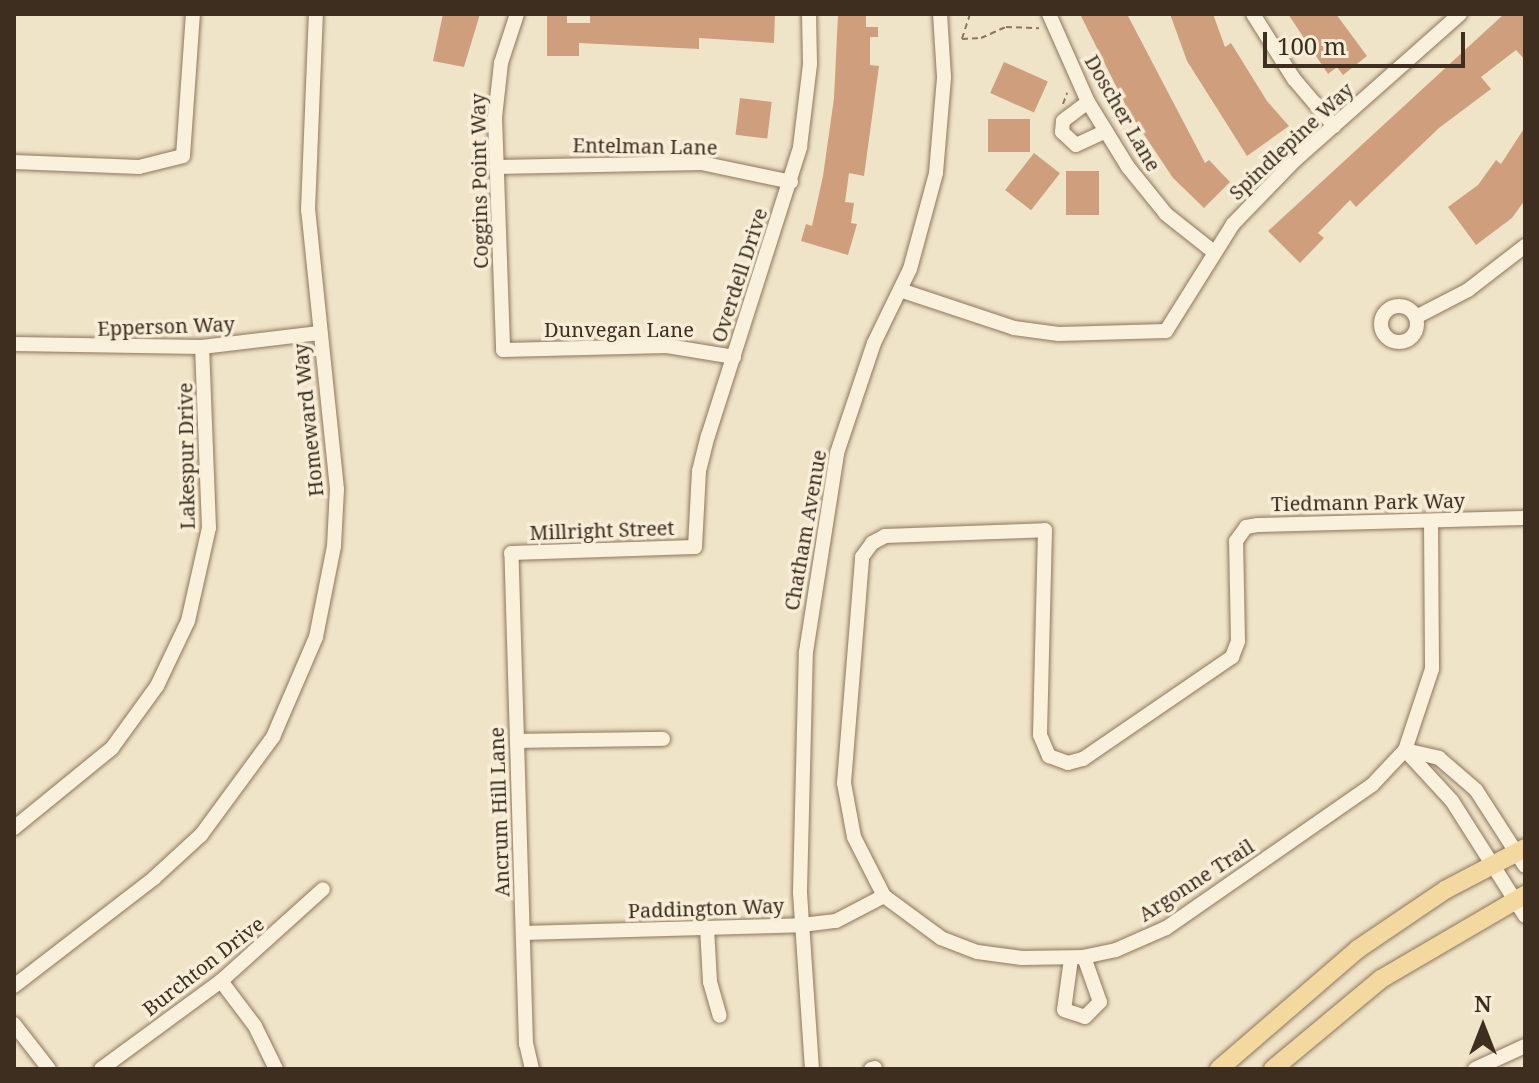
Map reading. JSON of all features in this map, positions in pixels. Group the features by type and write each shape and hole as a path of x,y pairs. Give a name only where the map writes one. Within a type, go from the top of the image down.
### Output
{"main road":[{"path":"1219,1069 1358,949 1445,890 1495,864 1523,855"},
{"path":"1273,1069 1381,979 1522,904"}],"street":[{"path":"14,162 158,164 183,156 193,14"},
{"name":"Homeward Way","path":"14,986 154,878 201,835 254,768 290,705 316,637 337,517 333,434 319,333 307,161 316,14"},
{"name":"Coggins Point Way","path":"503,350 496,167 497,88 517,14"},
{"name":"Overdell Drive","path":"695,547 699,471 791,182 805,112 809,14"},
{"name":"Chatham Avenue","path":"812,1069 802,925 800,755 820,538 837,453 856,391 900,290 936,173 944,77 940,14"},
{"name":"Doscher Lane","path":"1049,14 1088,102 1145,192 1214,252"},
{"path":"1253,14 1294,79 1334,126"},
{"name":"Spindlepine Way","path":"900,290 1014,328 1059,334 1166,331 1214,252 1263,192 1460,14"},
{"path":"1088,102 1071,113 1062,132 1076,145 1106,131"},
{"name":"Entelman Lane","path":"496,167 701,163 791,182"},
{"path":"1416,317 1468,290 1525,246"},
{"name":"Epperson Way","path":"14,344 202,347 319,333"},
{"name":"Dunvegan Lane","path":"503,350 667,346 734,357"},
{"name":"Lakespur Drive","path":"14,828 112,748 157,686 188,621 205,560 210,506 202,347"},
{"name":"Tiedmann Park Way","path":"872,543 885,536 1045,530 1040,735 1049,756 1068,763 1083,759 1232,657 1238,641 1236,541 1246,527 1525,518"},
{"name":"Argonne Trail","path":"872,543 862,557 844,783 854,837 884,896 941,938 977,952 1078,958 1116,950 1166,928 1372,785 1405,750 1432,669 1431,521"},
{"name":"Millright Street","path":"511,553 695,547"},
{"name":"Ancrum Hill Lane","path":"511,553 523,933 532,1069"},
{"path":"517,741 663,739"},
{"path":"1405,750 1439,758 1476,790 1523,855"},
{"path":"1405,750 1452,801 1522,904"},
{"name":"Burchton Drive","path":"101,1069 221,981 323,889"},
{"name":"Paddington Way","path":"523,933 802,925 836,921 884,896"},
{"path":"707,928 710,982 720,1016"},
{"path":"221,981 255,1026 276,1069"},
{"path":"14,1024 49,1069"},
{"path":"1475,1069 1525,1046"}],"path":[{"path":"970,14 962,39 981,38 1006,27 1041,32"},
{"path":"1066,87 1062,102 1071,113"}],"building":[{"path":"443,14 480,14 464,67 433,61"},
{"path":"547,14 567,14 567,23 590,23 590,14 775,14 774,43 699,38 699,49 579,43 579,56 547,56"},
{"path":"838,14 866,14 866,27 878,27 878,37 870,37 870,65 879,66 864,176 849,173 845,202 854,203 851,223 857,224 848,255 801,241 806,224 812,226 823,176 834,98"},
{"path":"1080,14 1127,14 1205,163 1209,160 1230,182 1204,208 1173,178 1129,112"},
{"path":"1170,14 1213,14 1225,47 1231,43 1267,101 1289,126 1247,156 1187,61"},
{"path":"1288,14 1336,14 1367,56 1343,75 1337,67 1328,74"},
{"path":"1504,14 1525,14 1525,60 1516,50 1481,77 1491,89 1439,128 1356,207 1350,200 1318,233 1324,238 1300,263 1268,231"},
{"path":"1004,62 1048,82 1034,113 990,93"},
{"path":"740,98 772,102 767,139 735,135"},
{"path":"988,119 1030,119 1030,152 988,152"},
{"path":"1525,127 1525,200 1512,218 1476,245 1448,207 1478,185 1496,160 1501,164"},
{"path":"1034,153 1060,173 1031,210 1005,190"},
{"path":"1066,171 1099,171 1099,215 1066,215"}]}
